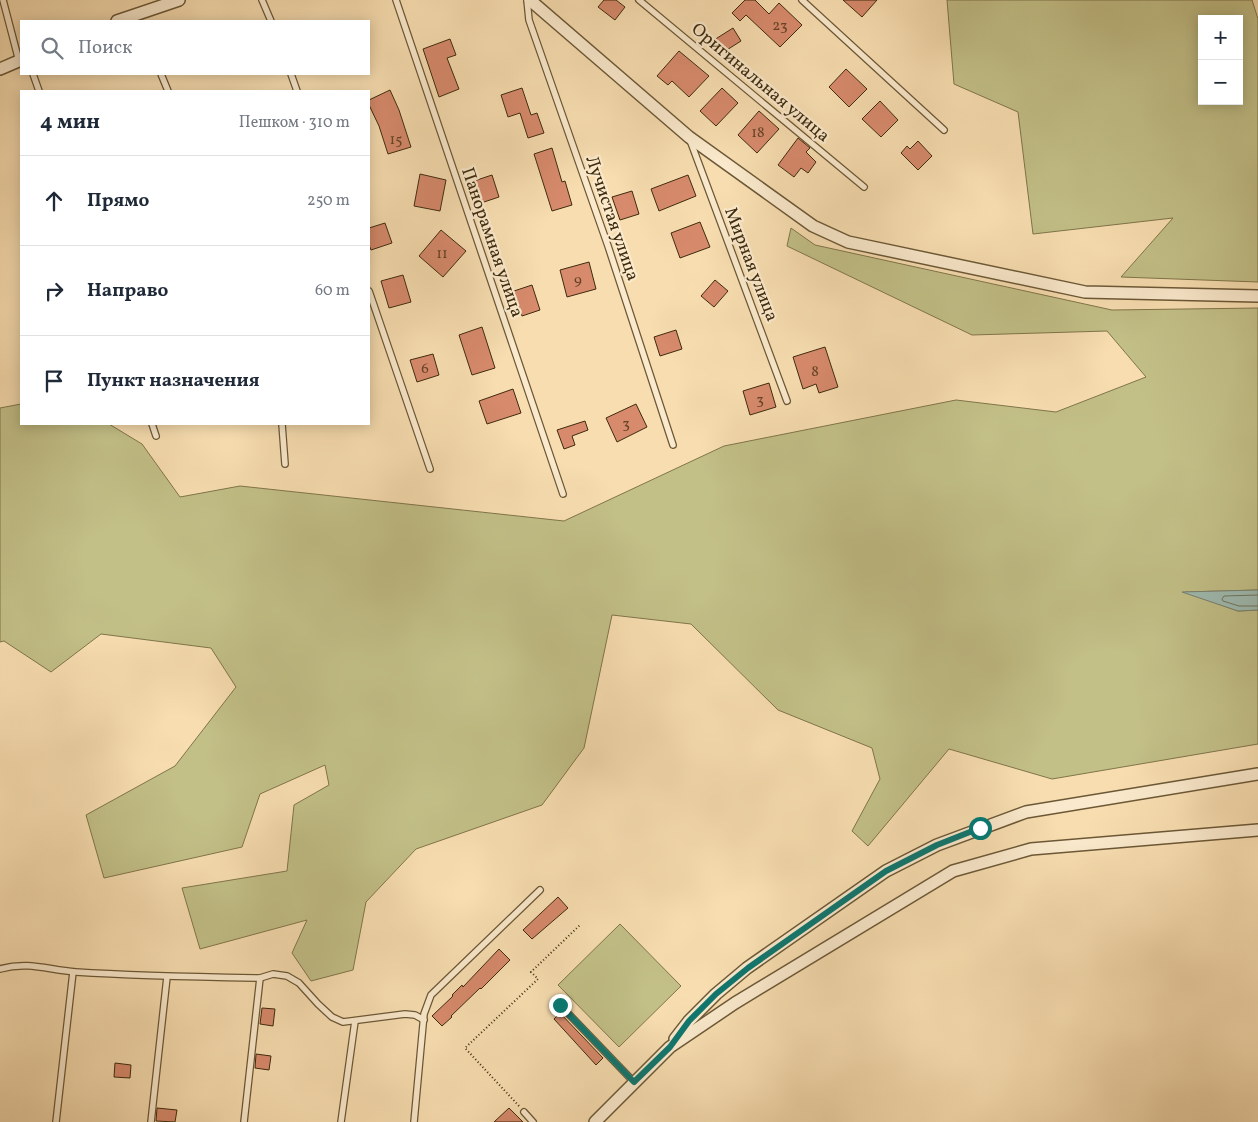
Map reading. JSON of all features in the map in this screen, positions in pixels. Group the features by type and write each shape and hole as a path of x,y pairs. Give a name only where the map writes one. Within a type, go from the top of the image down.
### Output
{"street":[{"path":"123,20 141,17 179,0"},
{"path":"528,0 689,137 813,226 848,242 1085,292 1258,296"},
{"path":"0,69 20,60"},
{"path":"595,1122 670,1047 689,1021 709,1001 748,968 886,871 937,845 1026,812 1258,774"},
{"path":"670,1047 735,1003 953,871 1030,849 1258,830"}],"lane":[{"path":"3,0 20,60"},
{"path":"262,0 270,20"},
{"name":"Панорамная улица","path":"396,0 563,494"},
{"name":"Лучистая улица","path":"528,0 529,20 608,246 672,445"},
{"name":"Оригинальная улица","path":"639,0 864,187"},
{"path":"802,0 944,130"},
{"path":"33,75 39,90"},
{"path":"161,75 168,90"},
{"path":"291,75 297,90"},
{"name":"Мирная улица","path":"689,137 787,401"},
{"path":"370,294 430,469"},
{"path":"152,425 156,436"},
{"path":"282,425 285,464"},
{"path":"414,1122 424,1020 431,995 540,890"},
{"path":"0,968 34,965 73,972 167,977 260,978 273,974 287,976 299,983 332,1017 343,1022 405,1014 415,1015 424,1020"},
{"path":"56,1122 73,972"},
{"path":"151,1122 167,977"},
{"path":"244,1122 260,978"},
{"path":"560,1005 634,1082"},
{"path":"341,1122 356,1021"},
{"path":"524,1112 533,1122"}],"path":[{"path":"524,1112 465,1048 538,979 531,972 580,925"}],"shaded area":[{"path":"947,0 1252,0 1258,19 1258,282 1121,277 1173,218 1033,234 1018,112 954,84"},
{"path":"791,228 815,245 1112,310 1258,308 1258,590 1185,592 1238,611 1258,610 1258,744 1052,779 949,749 868,846 852,831 880,779 872,748 778,710 691,624 612,615 584,748 542,805 416,849 366,902 353,970 311,981 292,953 307,920 200,949 182,888 287,871 294,805 329,785 325,765 260,794 242,847 104,878 86,815 175,766 236,687 211,648 101,634 51,672 4,641 0,642 0,408 20,404 20,425 111,425 142,444 180,497 240,486 564,521 724,446 956,400 1056,412 1146,377 1107,331 972,335 787,246"},
{"path":"620,924 681,986 619,1047 558,985"}],"water":[{"path":"1258,590 1258,610 1238,611 1182,592"}],"building":[{"path":"604,0 616,0 625,7 615,20 598,7"},
{"path":"745,0 755,0 769,14 779,3 802,25 780,47 746,15 740,21 732,13"},
{"path":"843,0 877,0 862,17"},
{"path":"733,28 741,41 722,53 714,40"},
{"path":"450,39 456,55 447,58 459,89 439,97 423,49"},
{"path":"679,51 709,76 689,97 672,81 668,85 657,76"},
{"path":"846,69 867,89 849,107 829,87"},
{"path":"522,88 531,115 537,113 544,133 528,138 520,113 508,117 501,95"},
{"path":"722,88 738,103 716,126 700,111"},
{"path":"390,90 399,110 411,147 388,154 379,126 370,107 370,100"},
{"path":"880,101 898,120 881,137 862,119"},
{"path":"759,111 779,129 757,153 738,135"},
{"path":"798,138 810,148 806,152 816,162 808,173 801,168 794,177 778,165"},
{"path":"918,141 932,156 918,170 901,153 907,146 910,149"},
{"path":"552,148 562,182 565,181 572,205 552,211 534,154"},
{"path":"420,174 446,180 440,211 414,206"},
{"path":"492,175 499,197 481,203 474,181"},
{"path":"688,175 696,196 659,211 651,189"},
{"path":"632,191 639,214 620,220 612,197"},
{"path":"700,222 710,247 680,258 671,233"},
{"path":"385,223 392,243 371,250 370,228"},
{"path":"441,230 466,251 443,277 419,256"},
{"path":"589,262 596,289 567,297 560,270"},
{"path":"403,275 411,302 389,308 381,281"},
{"path":"715,280 728,291 714,307 701,296"},
{"path":"532,285 540,310 522,316 514,291"},
{"path":"482,327 495,368 472,375 459,335"},
{"path":"676,330 682,349 660,356 654,337"},
{"path":"825,347 838,387 819,393 816,384 803,389 793,357"},
{"path":"433,354 439,375 417,382 410,360"},
{"path":"769,383 776,407 750,415 743,391"},
{"path":"513,389 521,413 487,424 479,401"},
{"path":"636,404 647,427 617,442 606,418"},
{"path":"585,421 588,430 572,436 575,445 564,449 557,430"},
{"path":"558,897 568,908 532,939 523,930"},
{"path":"499,949 510,960 442,1026 432,1016"},
{"path":"262,1008 275,1009 273,1026 260,1024"},
{"path":"560,1013 603,1058 596,1065 554,1019"},
{"path":"256,1054 271,1056 269,1070 255,1068"},
{"path":"115,1063 131,1065 130,1078 114,1077"},
{"path":"157,1108 177,1110 175,1122 156,1121"},
{"path":"509,1108 523,1122 494,1122"}],"route":[{"path":"560,1005 634,1082 670,1047 689,1021 716,994 748,968 886,871 937,845 980,828"}]}
